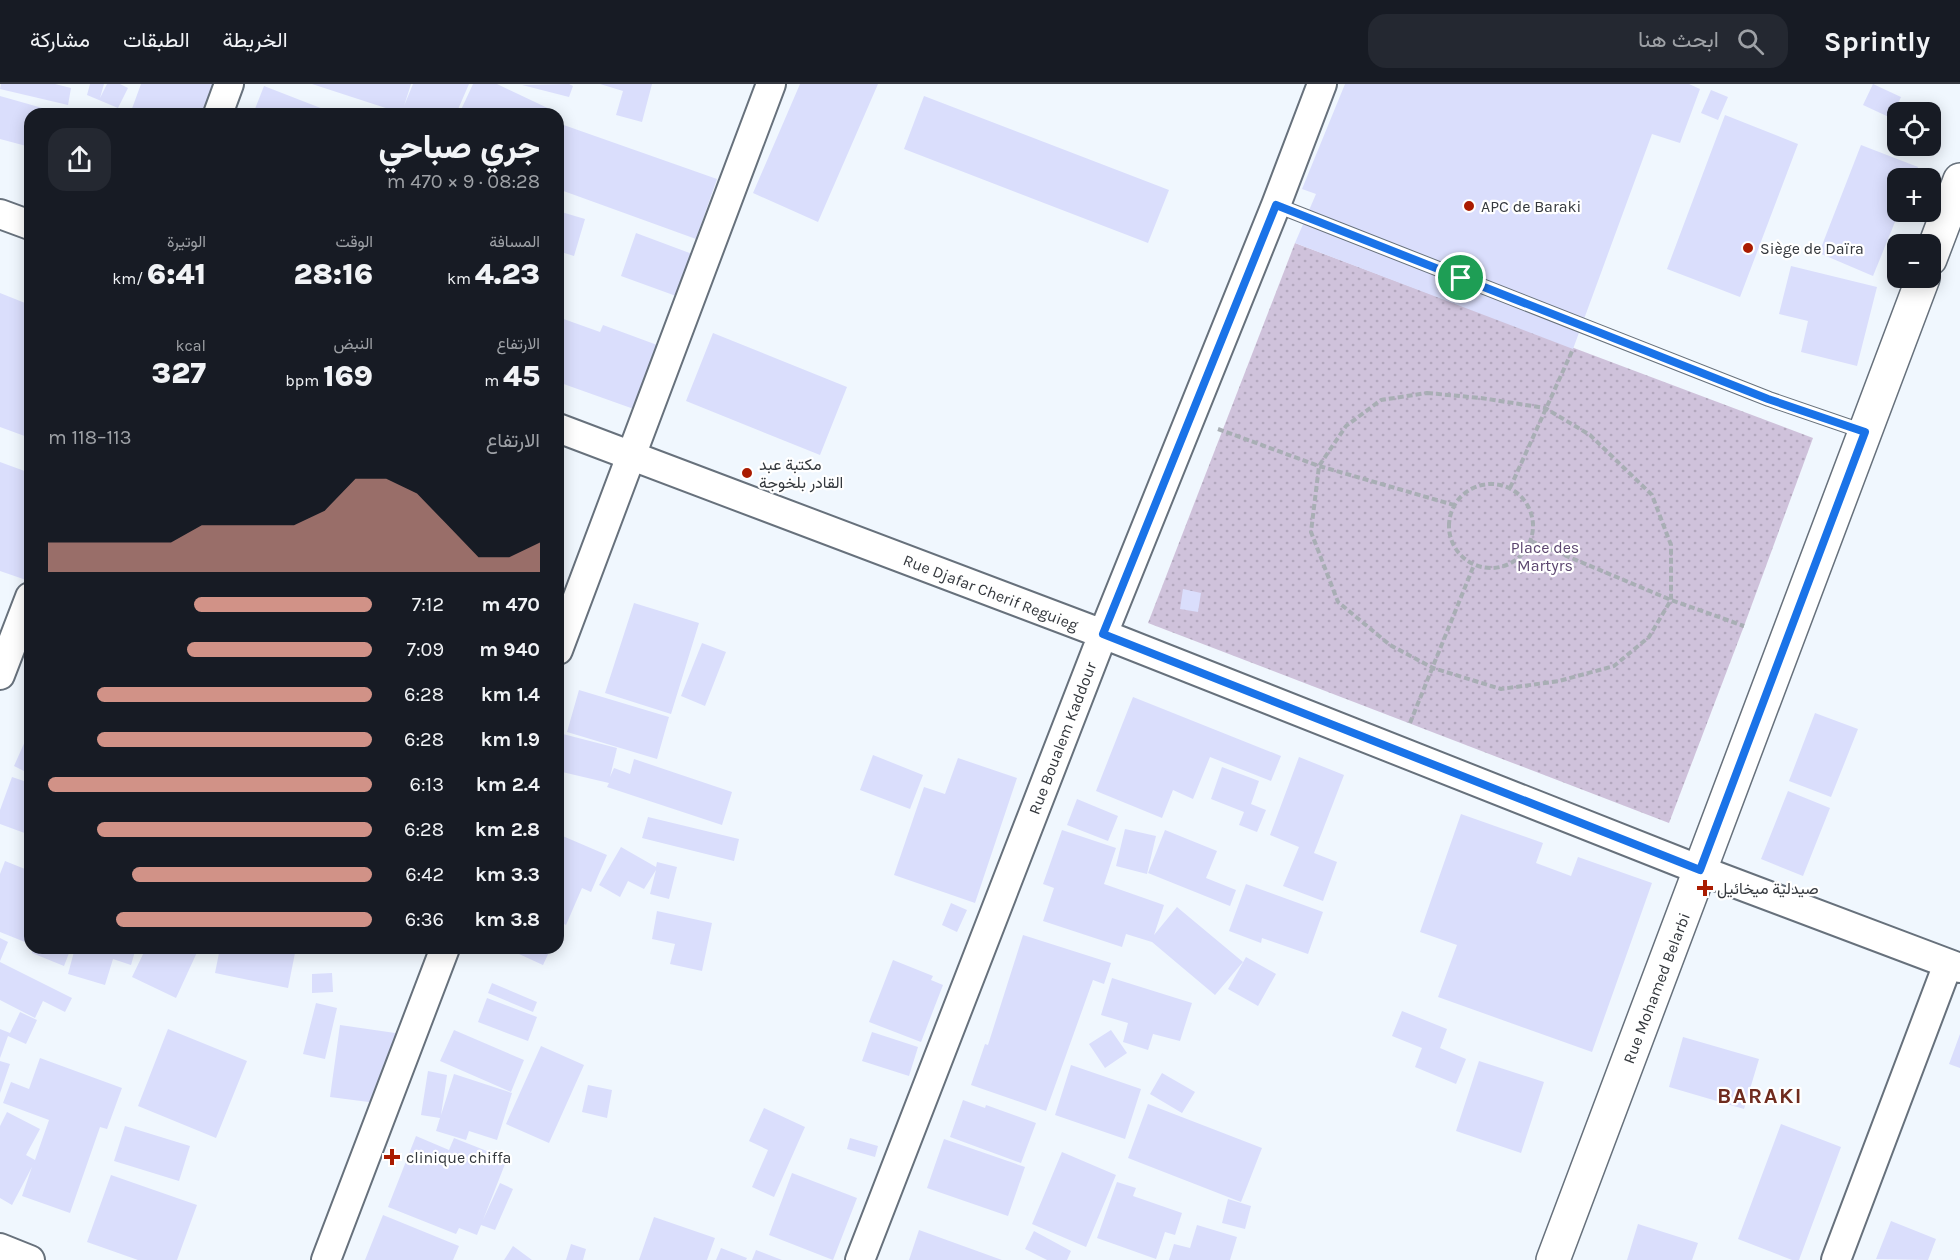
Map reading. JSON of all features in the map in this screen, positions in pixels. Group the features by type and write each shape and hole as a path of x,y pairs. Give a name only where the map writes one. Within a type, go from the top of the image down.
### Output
{"street":[{"path":"220,108 229,84"},
{"path":"564,634 771,84"},
{"name":"Rue Boualem Kaddour","path":"860,1260 1103,634 1276,205 1322,84"},
{"path":"1939,234 1960,180"},
{"path":"0,214 24,223"},
{"name":"Rue Mohamed Belarbi","path":"1553,1260 1919,288"},
{"name":"Rue Djafar Cherif Reguieg","path":"564,430 1103,634 1700,870 1954,966"},
{"path":"0,675 24,613"},
{"path":"326,1260 443,954"},
{"path":"1836,1260 1954,966"},
{"path":"0,1248 30,1260"}],"lane":[{"path":"1276,205 1768,399 1865,432"}],"path":[{"path":"1510,488 1573,349"},
{"path":"1427,393 1481,398 1545,408 1590,435 1652,495 1671,545 1671,600 1649,637 1614,666 1558,681 1501,689 1433,668 1390,645 1338,602 1311,532 1319,466 1346,426 1381,400 1427,393"},
{"path":"1189,419 1319,466 1454,505"},
{"path":"1495,484 1510,488 1528,506 1533,527 1530,541 1522,554 1503,567 1489,568 1474,565 1459,555 1449,534 1449,519 1454,505 1465,493 1478,486 1495,484"},
{"path":"1530,541 1671,600 1744,626"},
{"path":"1410,723 1474,565"}],"green space":[{"name":"Place des Martyrs","path":"1295,243 1813,438 1669,823 1148,623"}],"building":[{"path":"1,84 55,84 71,88 68,105 0,89"},
{"path":"90,84 104,84 100,98 107,84 120,84 128,88 118,108 87,95"},
{"path":"141,84 218,84 209,108 132,108"},
{"path":"312,84 411,84 404,106 413,84 469,84 459,108 386,108"},
{"path":"473,84 497,84 548,108 462,108"},
{"path":"569,84 573,86 569,97 522,85"},
{"path":"600,84 652,84 642,122 616,115 623,91"},
{"path":"800,84 878,84 818,222 753,193"},
{"name":"APC de Baraki","path":"1345,84 1689,84 1700,89 1680,143 1652,134 1573,349 1295,243 1316,194 1302,189"},
{"path":"1873,84 1901,97 1899,102 1887,102 1887,116 1863,105"},
{"path":"264,86 321,108 255,108"},
{"path":"1711,90 1728,97 1718,120 1701,113"},
{"path":"0,96 42,108 24,108 24,145 0,139"},
{"path":"924,96 1169,190 1148,243 904,149"},
{"path":"1725,115 1798,144 1740,297 1667,269"},
{"path":"564,125 717,179 696,239 564,191"},
{"path":"1861,145 1918,167 1887,168 1887,222 1895,222 1890,234 1887,234 1887,242 1873,276 1819,253"},
{"path":"564,213 585,219 574,256 564,253"},
{"path":"636,233 703,258 687,300 621,276"},
{"path":"1791,266 1877,287 1857,366 1801,352 1808,321 1779,314"},
{"path":"0,293 24,303 24,436 0,427"},
{"path":"564,319 600,332 603,325 668,349 645,413 564,384"},
{"path":"713,333 847,387 820,455 686,401"},
{"path":"0,462 24,471 24,579 0,571"},
{"path":"1183,589 1201,593 1198,612 1180,609"},
{"path":"634,603 699,623 671,714 605,693"},
{"path":"702,643 726,652 705,706 681,696"},
{"path":"579,690 669,717 657,759 567,732"},
{"path":"1133,697 1281,756 1271,781 1210,757 1193,799 1173,790 1162,818 1096,791"},
{"path":"1815,713 1858,729 1831,797 1789,781"},
{"path":"564,734 617,748 610,777 614,768 630,774 634,759 732,792 722,825 607,787 609,783 564,772"},
{"path":"24,744 24,771 14,766"},
{"path":"873,755 923,775 910,809 860,790"},
{"path":"1299,757 1344,775 1314,853 1337,862 1323,901 1283,886 1299,847 1270,835"},
{"path":"958,758 1017,778 975,903 894,875 924,787 945,794"},
{"path":"1222,767 1259,781 1251,804 1266,810 1257,832 1239,825 1244,812 1211,799"},
{"path":"12,777 24,781 24,833 0,824 0,810"},
{"path":"1788,791 1830,808 1803,876 1761,859"},
{"path":"1077,799 1118,816 1108,841 1067,825"},
{"path":"1461,814 1543,843 1536,863 1571,876 1578,857 1652,883 1592,1052 1438,997 1457,945 1420,932"},
{"path":"648,817 739,839 734,861 642,838"},
{"path":"1125,829 1156,836 1147,874 1116,866"},
{"path":"1062,830 1116,848 1104,884 1164,905 1154,935 1177,907 1243,962 1215,995 1152,942 1126,934 1122,947 1043,921 1054,888 1043,884"},
{"path":"1165,830 1217,851 1206,878 1236,890 1230,906 1148,873"},
{"path":"564,837 607,855 591,892 582,888 566,925 564,924"},
{"path":"621,847 656,867 657,862 677,867 669,899 650,894 656,870 644,889 628,881 620,897 599,885"},
{"path":"5,861 24,869 24,942 0,932 0,874"},
{"path":"1246,884 1323,912 1308,954 1262,938 1261,943 1229,931"},
{"path":"951,903 967,910 957,932 942,925"},
{"path":"657,911 712,923 702,971 670,964 675,944 652,939"},
{"path":"1023,935 1111,963 1104,984 1093,980 1046,1111 971,1085 985,1044 988,1045"},
{"path":"0,938 8,942 0,961"},
{"path":"34,954 69,954 64,966"},
{"path":"73,954 134,954 131,965 113,959 105,985 68,974"},
{"path":"143,954 196,954 176,998 132,977"},
{"path":"219,954 295,954 288,988 215,973"},
{"path":"519,954 548,954 543,965"},
{"path":"1246,957 1276,974 1258,1006 1228,989"},
{"path":"893,960 933,976 931,980 943,985 921,1042 869,1022"},
{"path":"0,962 72,998 65,1012 43,1001 35,1018 0,1000"},
{"path":"332,973 333,992 312,993 312,974"},
{"path":"1112,978 1192,1003 1180,1041 1153,1034 1148,1050 1123,1042 1128,1023 1101,1015"},
{"path":"492,983 537,1002 533,1012 488,993"},
{"path":"487,998 537,1017 528,1041 478,1022"},
{"path":"316,1003 337,1008 325,1059 303,1054"},
{"path":"1402,1011 1447,1029 1440,1048 1466,1059 1456,1084 1415,1067 1422,1048 1392,1036"},
{"path":"20,1012 37,1020 26,1044 8,1036 0,1058 0,1029 10,1033"},
{"path":"340,1025 402,1034 392,1105 330,1097"},
{"path":"168,1029 247,1061 216,1138 138,1106"},
{"path":"454,1030 524,1060 511,1092 440,1061"},
{"path":"1111,1030 1127,1053 1105,1068 1089,1044"},
{"path":"872,1032 918,1047 909,1076 862,1061"},
{"path":"1960,1034 1960,1068 1949,1064"},
{"path":"1683,1037 1759,1059 1744,1109 1669,1087"},
{"path":"541,1046 584,1065 549,1143 506,1124"},
{"path":"40,1058 122,1088 107,1129 100,1127 70,1213 22,1196 32,1167 12,1205 0,1198 0,1126 7,1112 40,1129 26,1155 35,1160 49,1120 3,1103 11,1082 29,1089"},
{"path":"0,1061 10,1064 0,1093"},
{"path":"1479,1061 1544,1082 1521,1153 1456,1131"},
{"path":"1071,1065 1141,1089 1125,1139 1055,1115"},
{"path":"428,1071 447,1075 441,1115 454,1074 512,1093 497,1140 469,1131 466,1140 436,1131 440,1118 421,1115"},
{"path":"1162,1073 1195,1092 1182,1113 1150,1094"},
{"path":"588,1085 612,1090 607,1118 582,1112"},
{"path":"963,1100 985,1108 986,1105 1036,1123 1021,1163 950,1137"},
{"path":"1148,1104 1262,1148 1241,1202 1128,1158"},
{"path":"764,1108 805,1127 774,1197 752,1187 768,1150 749,1141"},
{"path":"1781,1124 1841,1147 1799,1260 1792,1260 1738,1239"},
{"path":"125,1126 190,1146 179,1181 114,1161"},
{"path":"416,1136 449,1150 454,1138 507,1159 483,1220 500,1183 513,1189 495,1230 481,1225 477,1235 459,1228 456,1234 388,1207"},
{"path":"850,1138 878,1146 875,1157 847,1149"},
{"path":"944,1139 1025,1167 1008,1216 927,1188"},
{"path":"1062,1152 1116,1175 1086,1247 1032,1224"},
{"path":"792,1173 857,1198 833,1260 769,1235"},
{"path":"111,1175 197,1205 177,1260 138,1260 87,1242"},
{"path":"1117,1182 1136,1188 1133,1196 1182,1213 1175,1235 1165,1232 1156,1259 1097,1238"},
{"path":"1228,1199 1251,1206 1245,1229 1222,1223"},
{"path":"383,1215 459,1246 453,1260 365,1260"},
{"path":"654,1217 715,1238 707,1260 639,1260"},
{"path":"1891,1221 1936,1239 1928,1260 1876,1259"},
{"path":"1638,1224 1698,1243 1692,1260 1627,1260"},
{"path":"1197,1225 1237,1237 1230,1260 1169,1260 1174,1244 1190,1248"},
{"path":"919,1230 1002,1260 909,1260"},
{"path":"1034,1231 1071,1251 1067,1260 1047,1260 1025,1249"},
{"path":"571,1244 586,1249 583,1260 566,1260"},
{"path":"513,1246 532,1260 504,1260"},
{"path":"721,1248 747,1258 746,1260 716,1260"},
{"path":"756,1250 782,1260 752,1260"}],"place":[{"name":"APC de Baraki","path":"1469,206"},
{"name":"Siège de Daïra","path":"1748,248"},
{"name":"مكتبة عبد القادر بلخوجة","path":"747,473"},
{"name":"صيدلية ميخائيل","path":"1705,888"},
{"name":"clinique chiffa","path":"392,1157"}],"district":[{"name":"BARAKI","path":"1760,1095"}],"route":[{"path":"1276,205 1461,278 1768,399 1865,432 1700,870 1103,634 1276,205"}]}
